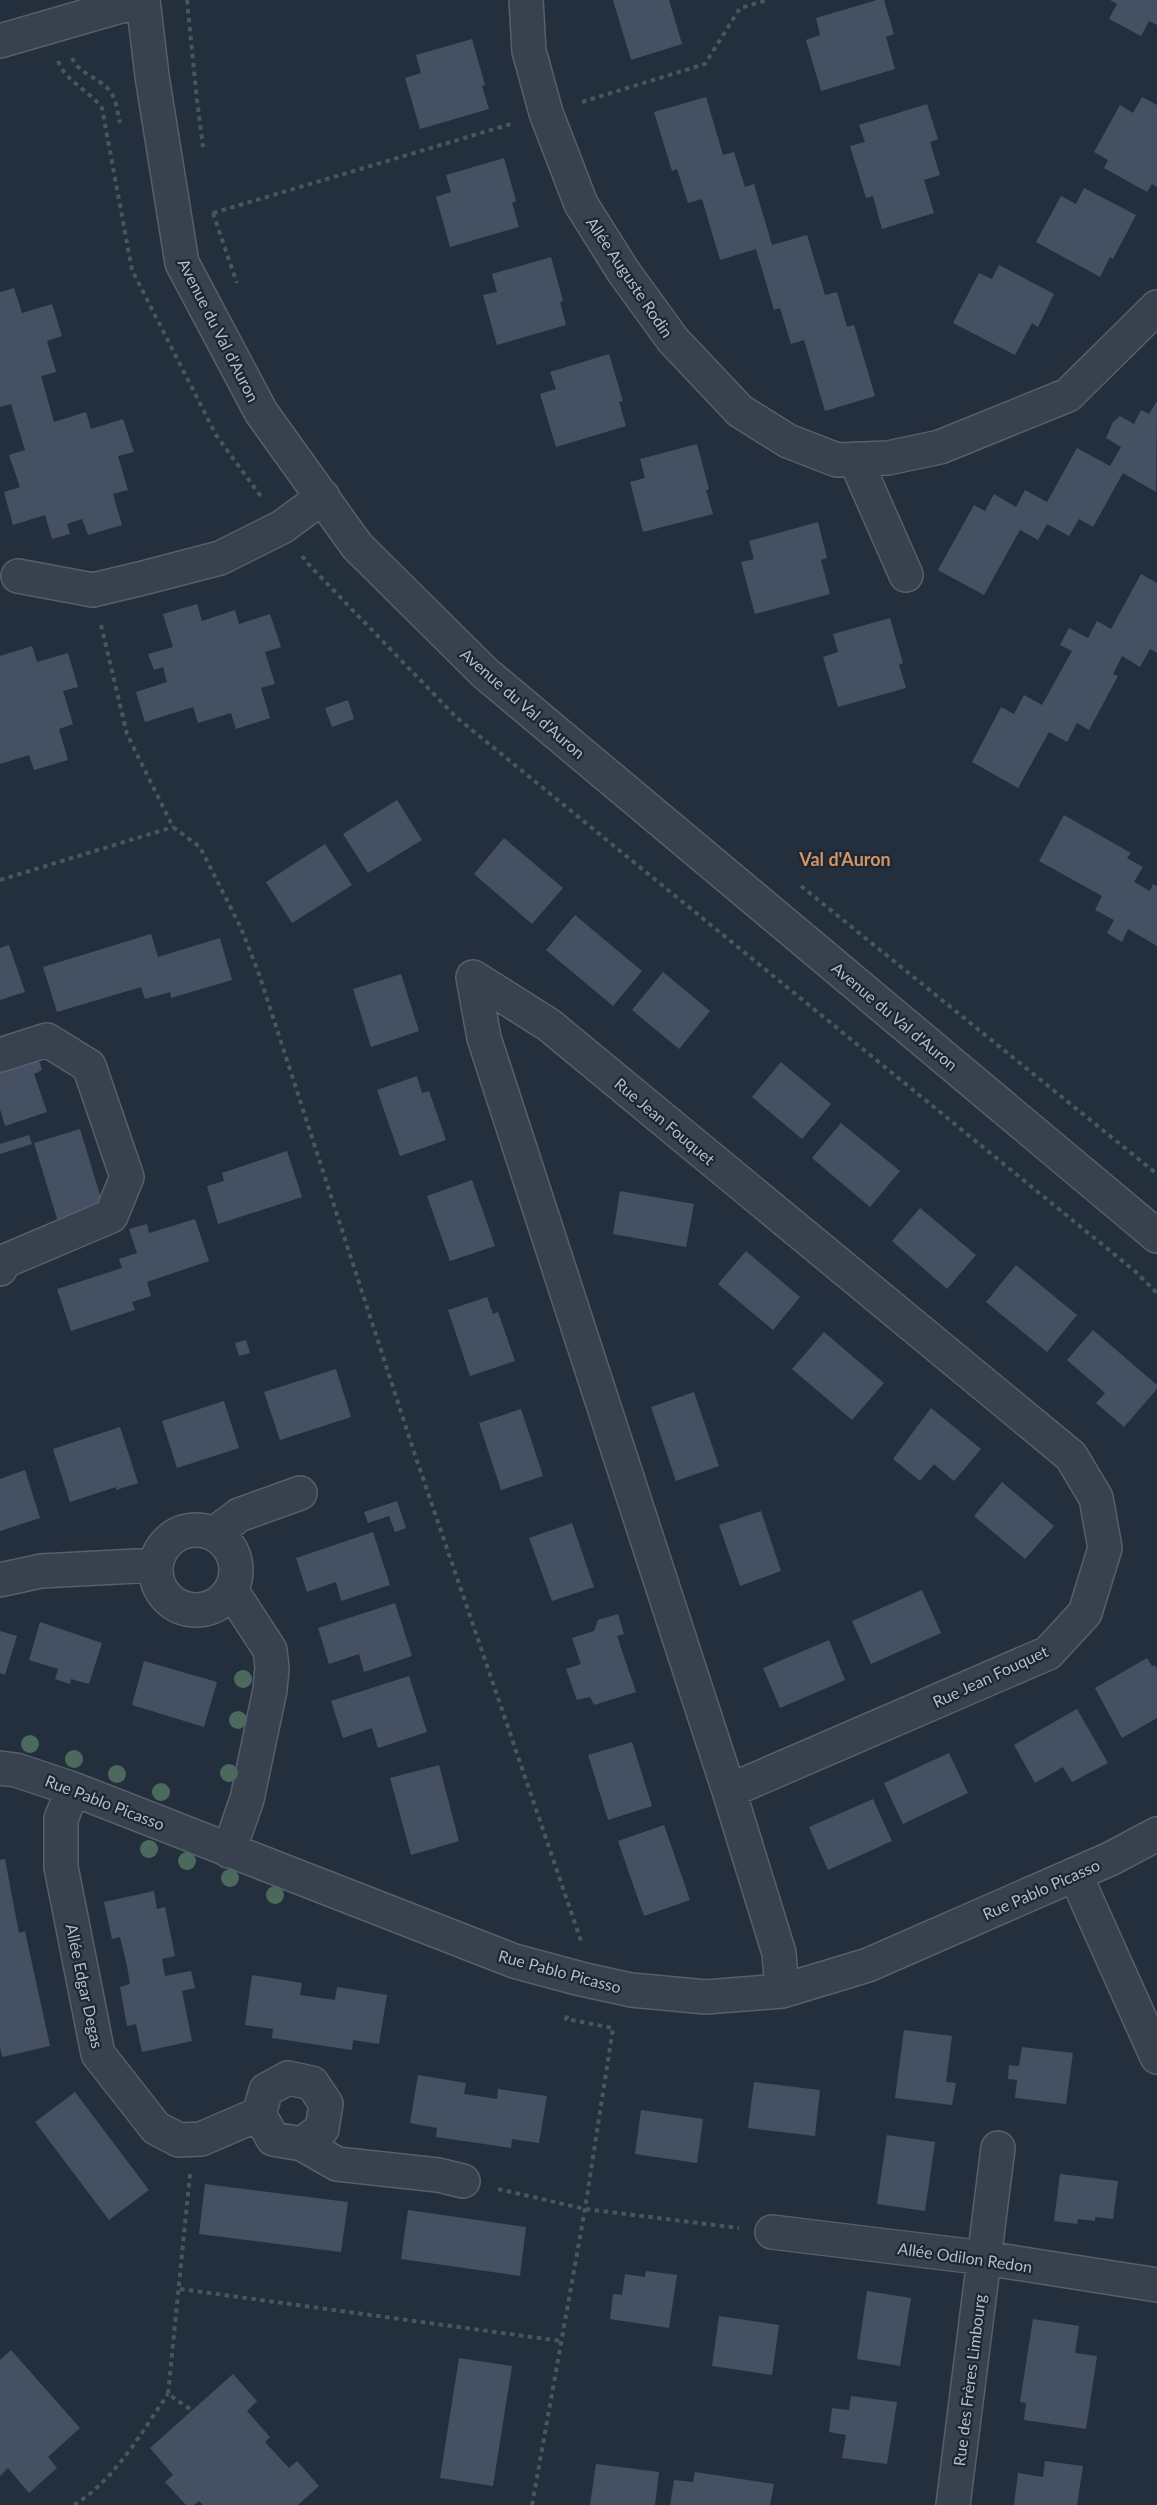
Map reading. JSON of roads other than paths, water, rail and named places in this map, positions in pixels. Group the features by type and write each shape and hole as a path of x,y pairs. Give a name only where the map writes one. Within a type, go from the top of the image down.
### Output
{"street":[{"name":"Allée Auguste Rodin","path":"526,0 529,51 546,113 581,204 623,271 673,340 740,411 788,441 837,460 888,458 940,447 1068,395 1157,307"},
{"path":"0,41 121,6 143,2"},
{"name":"Avenue du Val d'Auron","path":"143,2 152,76 182,263 261,412 357,546 485,673 1157,1236"},
{"path":"855,459 906,575"},
{"path":"18,576 93,590 220,558 282,527 323,497"},
{"name":"Rue Jean Fouquet","path":"729,1791 1048,1653 1085,1613 1105,1548 1096,1498 1071,1456 549,1025 473,977 484,1038 729,1791 779,1953 783,1991"},
{"path":"0,1055 47,1040 89,1066 127,1177 111,1216 5,1262 0,1269"},
{"path":"214,1534 239,1515 300,1493"},
{"path":"189,1530 202,1530 214,1534 225,1542 232,1552 236,1578 231,1590 211,1608 197,1610 184,1608 171,1602 162,1592 157,1579 156,1566 159,1553 166,1542 177,1534 189,1530"},
{"path":"0,1580 41,1571 156,1566"},
{"path":"229,1851 247,1799 270,1690 272,1668 270,1650 231,1590"},
{"name":"Rue Pablo Picasso","path":"0,1768 16,1770 74,1789 514,1961 580,1980 631,1990 706,1997 783,1991 868,1965 1075,1874 1157,1834"},
{"name":"Allée Edgar Degas","path":"74,1789 61,1819 61,1867 98,2054 156,2128 178,2140 201,2139 259,2114"},
{"path":"1075,1874 1157,2057"},
{"path":"302,2144 322,2129 326,2104 312,2083 288,2078 266,2090 259,2114 273,2139 302,2144 337,2164 438,2175 463,2181"},
{"name":"Rue des Frères Limbourg","path":"953,2505 998,2148"},
{"name":"Allée Odilon Redon","path":"772,2232 985,2258 1157,2285"}],"district":[{"name":"Val d'Auron","path":"845,859"}]}
